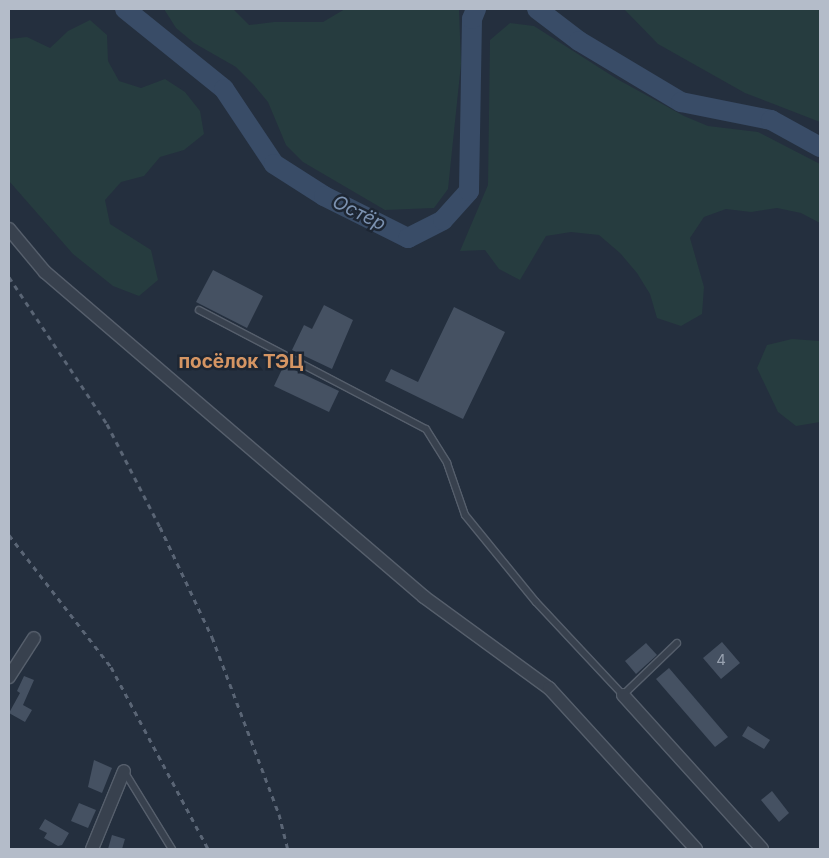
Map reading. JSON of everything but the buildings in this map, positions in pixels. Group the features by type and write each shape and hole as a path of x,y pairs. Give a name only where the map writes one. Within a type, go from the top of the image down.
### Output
{"street":[{"path":"9,230 45,272 424,597 549,688 696,849"},
{"path":"9,677 34,638"},
{"path":"623,695 762,849"},
{"path":"92,849 124,771"}],"lane":[{"path":"199,310 426,429 447,463 465,515 536,602 623,695 677,643"},
{"path":"124,771 172,849"}],"green space":[{"path":"164,9 233,9 249,25 274,22 323,22 345,9 459,9 461,64 448,189 434,208 385,210 303,162 286,145 268,102 253,84 236,67 194,43 176,28"},
{"path":"624,9 820,9 820,122 745,93 658,44"},
{"path":"90,20 107,35 108,61 119,81 141,88 165,79 185,92 200,111 204,134 184,150 160,157 144,176 121,182 105,200 110,224 151,250 158,280 139,296 113,286 73,254 9,181 9,39 27,37 50,48 68,31"},
{"path":"510,23 534,26 617,79 684,116 708,126 758,132 820,164 820,223 801,213 777,208 751,212 726,209 704,217 690,238 704,287 702,314 681,326 657,318 650,294 637,273 620,253 599,235 571,232 546,236 520,280 499,269 485,250 460,251 488,185 490,40"},
{"path":"792,339 820,341 820,422 796,426 778,412 757,368 767,345"}],"waterway":[{"name":"Остёр","path":"125,9 224,89 274,164 324,196 408,238 443,220 469,191 472,19 476,9"},
{"name":"Остёр","path":"537,9 579,41 681,102 771,120 820,147"}],"railway":[{"path":"9,277 107,424 160,527 212,637 279,814 288,849"},
{"path":"9,535 111,667 208,849"}],"district":[{"name":"посёлок ТЭЦ","path":"241,362"}]}
